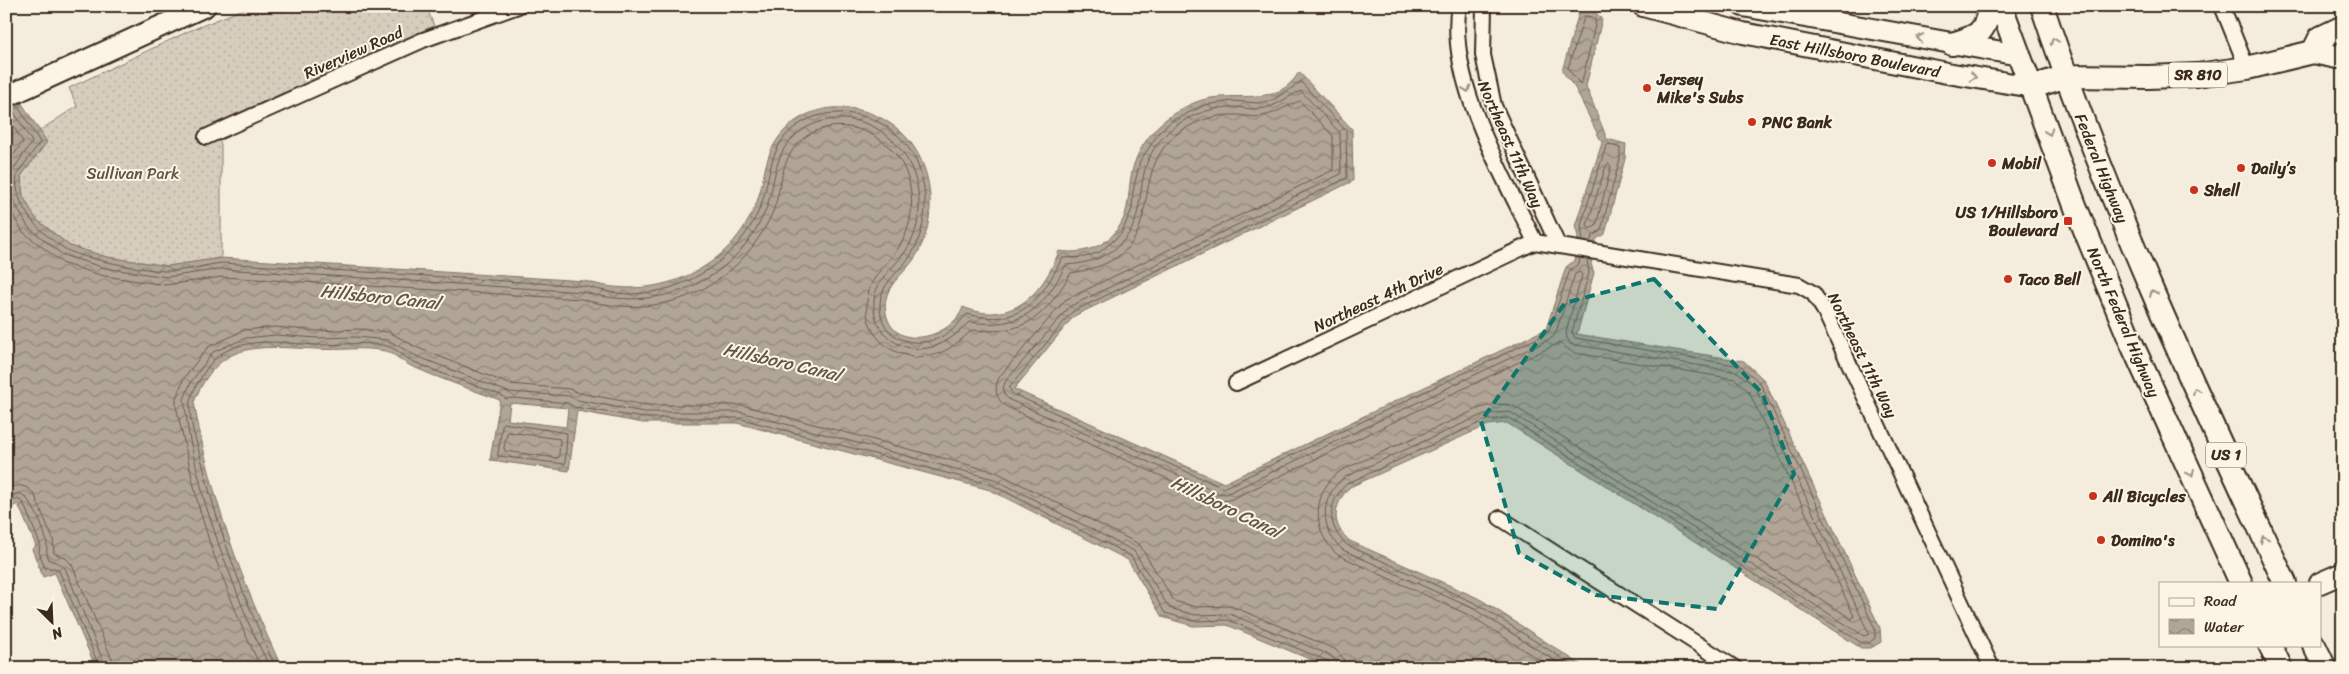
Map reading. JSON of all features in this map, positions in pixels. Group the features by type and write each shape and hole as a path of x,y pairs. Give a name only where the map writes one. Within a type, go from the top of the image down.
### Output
{"main road":[{"path":"6,97 205,6"},
{"name":"East Hillsboro Boulevard","path":"1643,6 1743,32 1947,73 2032,87 2067,76 2149,77 2197,75 2247,68 2313,52 2341,61"},
{"path":"1952,44 1978,34 1984,28 1990,6"},
{"name":"US 1","path":"2001,6 2019,55"},
{"name":"Federal Highway","path":"2042,6 2079,112 2167,327 2285,582"},
{"path":"1702,22 1729,18 1747,7"},
{"name":"East Hillsboro Boulevard","path":"1747,7 2019,55 2067,76"},
{"path":"1743,32 1757,22 1766,19 1799,17"},
{"path":"2313,52 2320,38 2343,27"},
{"name":"North Federal Highway","path":"2019,55 2076,208 2127,331 2241,582"},
{"path":"2322,582 2343,573"},
{"path":"2270,646 2281,668"},
{"path":"2314,646 2325,668"}],"street":[{"name":"Riverview Road","path":"206,137 423,40 518,6"},
{"name":"Northeast 11th Way","path":"1458,6 1456,20 1459,54 1465,84 1490,146 1535,242 1800,285 1813,293 1824,310 1992,668"},
{"name":"Northeast 11th Way","path":"1484,6 1483,55 1494,106 1558,245"},
{"path":"2222,6 2247,68"},
{"path":"1459,54 1483,55"},
{"path":"1490,146 1509,138"},
{"name":"Northeast 4th Drive","path":"1236,382 1535,242"},
{"path":"1500,518 1735,668"}],"highlighted area":[{"path":"1654,279 1762,393 1794,474 1717,609 1596,595 1519,553 1481,421 1565,303"}],"green space":[{"name":"Sullivan Park","path":"251,6 426,6 434,26 212,127 221,144 221,258 168,266 107,257 70,246 36,219 23,196 21,176 46,143 39,131 77,106 69,88 189,31"}],"water":[{"name":"Hillsboro Canal","path":"1580,9 1596,13 1602,19 1586,86 1607,139 1626,144 1625,159 1605,234 1596,239 1591,264 1594,273 1577,334 1744,361 1764,380 1880,628 1881,642 1871,648 1861,648 1507,423 1488,425 1350,487 1337,507 1336,514 1339,528 1350,541 1480,599 1586,668 1331,668 1227,625 1193,626 1162,617 1128,560 990,490 737,423 643,423 577,411 569,471 490,460 500,400 433,375 408,364 388,352 376,350 277,347 243,351 229,357 216,366 204,381 194,402 218,505 241,571 282,668 96,668 55,573 43,577 32,549 36,546 18,504 6,510 6,79 47,142 21,176 23,196 36,219 70,246 107,257 168,266 221,258 585,281 611,287 636,288 661,284 684,277 706,265 725,250 742,230 755,207 771,150 786,129 798,119 813,112 829,108 861,110 891,124 905,136 916,151 924,167 929,185 929,222 924,239 916,256 890,288 885,304 891,326 900,334 911,337 924,337 948,326 957,318 963,307 980,312 996,313 1023,303 1044,281 1059,251 1082,251 1102,244 1111,237 1118,229 1127,207 1132,171 1138,155 1154,131 1172,115 1190,105 1215,97 1255,96 1280,91 1299,72 1352,129 1353,181 1074,316 1014,389 1224,483 1546,329 1566,267 1575,260 1578,236 1575,226 1602,143 1575,88 1562,71","holes":["510,403 568,408 566,427 508,420"]}],"place":[{"name":"Jersey Mike's Subs","path":"1647,88"},
{"name":"PNC Bank","path":"1752,122"},
{"name":"Mobil","path":"1992,163"},
{"name":"Daily’s","path":"2241,168"},
{"name":"Shell","path":"2194,190"},
{"name":"US 1/Hillsboro Boulevard","path":"2068,221"},
{"name":"Taco Bell","path":"2008,279"},
{"name":"All Bicycles","path":"2093,496"},
{"name":"Domino's","path":"2101,540"}]}
